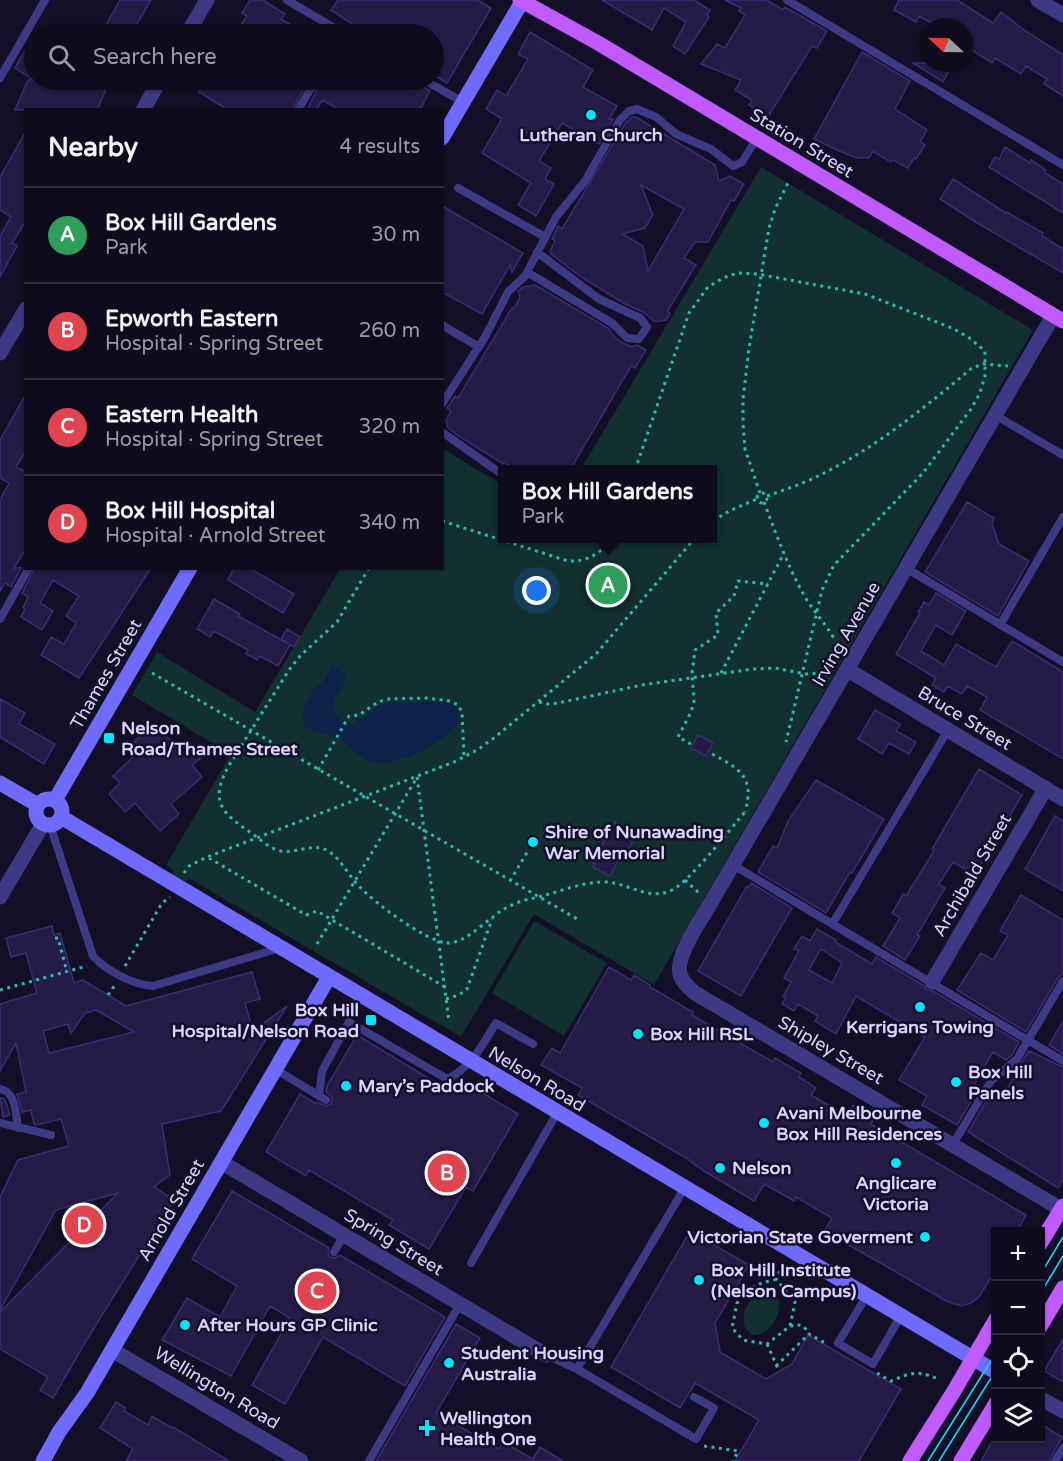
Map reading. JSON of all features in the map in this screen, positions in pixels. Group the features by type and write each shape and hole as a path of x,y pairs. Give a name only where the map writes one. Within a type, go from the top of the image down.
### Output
{"main road":[{"path":"444,135 522,0"},
{"name":"Station Street","path":"522,0 598,43 1058,319"},
{"name":"Thames Street","path":"55,800 189,570"},
{"path":"0,783 38,806"},
{"path":"47,799 55,800 62,810 51,822 36,814 38,806 47,799"},
{"name":"Nelson Road","path":"51,822 176,887 991,1369"},
{"name":"Arnold Street","path":"43,1461 59,1432 87,1393 328,976"},
{"path":"1045,1237 1062,1207"},
{"path":"1045,1320 1063,1288"},
{"path":"910,1461 991,1328"},
{"path":"961,1461 991,1411"}],"street":[{"path":"193,24 207,0"},
{"path":"1038,0 1063,15"},
{"path":"144,108 154,90"},
{"path":"0,353 24,312"},
{"name":"Irving Avenue","path":"680,973 683,953 841,671 906,568 1023,368 1058,319"},
{"name":"Bruce Street","path":"841,671 948,730 1063,799"},
{"name":"Archibald Street","path":"932,982 1046,788"},
{"path":"0,897 51,822"},
{"name":"Shipley Street","path":"680,973 688,987 695,993 1062,1207"},
{"name":"Spring Street","path":"221,1162 546,1355"},
{"name":"Wellington Road","path":"112,1350 301,1461"},
{"path":"1045,1400 1063,1411"}],"lane":[{"path":"31,24 45,0"},
{"path":"287,0 327,24"},
{"path":"787,0 1063,165"},
{"path":"0,78 24,36"},
{"path":"299,108 310,90"},
{"path":"442,90 463,102"},
{"path":"444,401 478,347 508,292 527,272 556,216 585,181 620,120 629,111 637,109 656,117 676,134 711,149 733,166 742,162 757,138"},
{"path":"458,188 545,237"},
{"path":"527,272 612,323 627,338 639,339 647,327 639,318 599,299 537,252"},
{"path":"444,326 478,347"},
{"path":"996,415 1063,455"},
{"path":"444,433 498,471"},
{"path":"1000,625 1063,517"},
{"path":"906,568 1063,662"},
{"path":"0,619 28,570"},
{"path":"833,923 948,730"},
{"path":"51,822 93,956 101,965 142,986 153,987 280,948"},
{"path":"734,865 1063,1061"},
{"path":"952,1144 991,1081 1017,1059 1063,981"},
{"path":"275,1069 323,1098 322,1071 349,1022 447,1079 458,1074 471,1062 496,1023 533,1044"},
{"path":"0,1089 11,1095 18,1128"},
{"path":"471,1263 557,1113"},
{"path":"0,1123 51,1135"},
{"path":"577,1369 684,1189"},
{"path":"334,1252 344,1235"},
{"path":"866,1297 838,1343 873,1364 900,1317"},
{"path":"369,1461 460,1304"},
{"path":"546,1355 577,1369 696,1438 714,1408 694,1397"},
{"path":"1056,1461 1063,1448"}],"path":[{"path":"717,518 757,499 760,493 746,449 743,424 749,348 775,208 789,181"},
{"path":"637,465 682,329 698,299 708,287 737,273 858,292 952,328 985,351 987,363 985,376 980,393 971,409 923,473 834,565 822,590 785,746"},
{"path":"841,656 830,629 802,591 764,502 767,496 818,476 858,454 910,418 972,368 987,363 1023,368"},
{"path":"760,493 767,496"},
{"path":"757,499 764,502"},
{"path":"444,522 498,539"},
{"path":"511,543 568,561 578,561 595,556 607,543"},
{"path":"129,958 162,903 168,900 189,866 464,758 486,744 539,702 610,640 691,543"},
{"path":"721,673 784,552"},
{"path":"368,570 340,619 296,660 225,773 219,787 218,796 227,815 279,851 315,847 325,849 336,857 355,881 373,898 403,921 438,941 451,943 460,940 514,904 600,882 649,893 673,890 685,880 752,804"},
{"path":"691,744 678,737 694,702 692,677 695,650 718,635 716,613 734,596 738,581 768,584"},
{"path":"539,702 558,703 604,692 721,673 770,668 802,674 841,671"},
{"path":"152,673 579,920"},
{"path":"318,770 347,718 350,715 361,714 374,704 387,699 426,698 450,701 458,705 462,712 464,758"},
{"path":"712,754 737,769 746,779 748,792 745,812"},
{"path":"317,944 417,777"},
{"path":"417,777 449,1021"},
{"path":"510,881 530,849"},
{"path":"207,857 306,915 315,910 445,987"},
{"path":"685,880 710,904"},
{"path":"446,999 459,995 466,989 492,917"},
{"path":"55,938 58,938 67,972"},
{"path":"782,1267 776,1279 756,1285 737,1303 732,1328 743,1340 767,1344 790,1326 804,1325 809,1334"},
{"path":"776,1279 795,1302 790,1326"},
{"path":"767,1344 779,1371"},
{"path":"696,1438 705,1446 738,1451 733,1461"}],"green space":[{"path":"761,167 1033,330 654,985 534,914 461,1037 190,879 182,882 173,877 173,869 166,865 231,754 132,695 157,652 255,712 339,570 444,570 444,450 498,482 498,543 717,543 717,465 583,465"},
{"path":"534,921 607,963 564,1036 492,993"},
{"path":"765,1291 774,1294 779,1300 778,1312 769,1329 752,1335 745,1328 745,1311 754,1297"}],"water":[{"path":"332,665 340,669 345,678 333,705 336,715 341,720 355,722 385,703 439,702 454,706 459,712 460,720 444,737 420,752 394,761 371,761 359,755 341,740 311,730 303,724 303,710 307,700 313,690 324,680"}],"building":[{"path":"120,0 151,0 137,24 107,24"},
{"path":"250,0 263,0 285,14 281,19 290,24 242,24 247,16 242,13"},
{"path":"338,0 477,0 491,8 447,83 444,81 444,24 352,24 331,10"},
{"path":"602,0 694,0 710,10 707,15 709,17 685,54 673,46 686,22 664,8 652,30"},
{"path":"725,0 767,0 783,10 785,7 827,31 817,48 812,46 768,117 749,105 752,100 735,90 741,80 701,64 717,44 725,48 745,15 739,11 741,8"},
{"path":"899,0 957,0 993,23 1001,12 1063,55 1063,96 1044,84 1047,79 1026,66 1021,74 995,58 992,63 973,51 973,18 923,18 919,16 916,22 894,10"},
{"path":"530,32 593,70 583,87 617,106 609,119 613,119 599,144 562,123 539,161 551,168 545,179 554,184 536,216 518,205 531,183 482,153 502,119 486,109 497,90 506,96 528,59 518,54"},
{"path":"24,52 24,74 15,68"},
{"path":"862,52 910,81 895,109 927,130 920,142 925,145 908,168 893,160 890,162 873,151 869,158 857,158 814,139"},
{"path":"927,72 948,72 943,82"},
{"path":"24,89 106,90 98,108 15,110"},
{"path":"200,90 303,90 293,108 225,108 199,92"},
{"path":"317,90 430,91 421,108 336,108 322,100 317,108 308,108"},
{"path":"632,117 636,117 715,165 719,181 730,176 744,184 734,201 731,200 708,242 695,242 684,258 696,265 668,310 670,314 666,320 655,322 643,312 625,304 581,277 550,251 558,226 562,229 625,124","holes":["641,185 684,209 648,271 643,246 622,234 645,228 653,215"]},
{"path":"24,135 24,224 12,243 17,246 0,277 0,236 11,217 0,210 0,177"},
{"path":"1005,147 1030,163 1031,160 1046,170 1045,173 1063,184 1063,213 989,167 995,157 999,159"},
{"path":"953,179 1006,213 1043,233 1042,236 1063,249 1063,273 940,199"},
{"path":"444,207 523,253 512,272 510,265 482,314 444,293"},
{"path":"535,285 608,328 615,338 623,343 632,347 637,345 646,350 635,368 631,366 573,465 508,465 504,462 503,464 448,428 446,420 451,411 447,408 455,396 458,398 512,308 515,307 520,297 518,291 523,287"},
{"path":"24,398 24,454 16,467 24,471 24,552 14,568 21,568 11,587 5,583 0,591 0,500 9,483 0,478 0,440"},
{"path":"967,502 994,518 992,523 999,544 1029,561 998,616 925,572"},
{"path":"34,570 150,570 79,678 41,655 51,637 64,644 76,623 66,616 79,596 53,580 40,603 53,611 42,630 21,617 28,597 22,593"},
{"path":"233,570 252,570 294,594 283,613 228,580"},
{"path":"936,593 966,611 952,635 936,625 921,651 944,665 956,644 996,667 1012,641 1063,672 1063,759 980,710 987,697 967,686 962,694 948,686 944,692 932,685 936,678 896,654 924,602 929,605"},
{"path":"214,599 240,614 238,616 289,644 281,639 287,629 300,637 294,647 290,645 278,666 260,656 257,660 246,654 248,650 214,631 210,637 197,629"},
{"path":"0,699 25,713 19,724 55,744 44,764 0,737"},
{"path":"875,710 900,724 896,731 916,742 909,754 889,743 882,754 858,739"},
{"path":"154,723 178,749 188,741 202,757 192,765 202,777 171,804 179,814 160,831 135,803 125,812 109,794 120,783 113,776 140,750 133,743"},
{"path":"698,735 713,743 706,756 691,748"},
{"path":"979,769 1022,795 975,875 953,862 939,884 945,888 905,960 883,946 900,918 892,913 903,894 906,896 934,851 932,849"},
{"path":"816,780 884,819 826,913 758,872 773,846 777,848 788,821"},
{"path":"1055,816 1063,821 1063,891 1025,869"},
{"path":"615,822 628,829 628,834 633,837 631,840 633,841 610,876 593,867 595,864 593,863"},
{"path":"751,883 792,908 741,996 698,971 747,886 749,887"},
{"path":"1021,895 1063,920 1063,973 1026,1032 957,990 981,953 993,960 1008,935 1000,931"},
{"path":"52,926 54,935 60,933 74,983 83,980 126,1006 252,972 260,999 245,1003 253,1031 287,1006 221,1111 162,1124 170,1175 154,1187 174,1200 53,1398 40,1390 48,1377 0,1349 0,1312 118,1193 56,1210 0,1310 0,1197 18,1160 69,1146 61,1119 36,1125 31,1110 22,1112 17,1094 26,1092 16,1043 0,1071 0,1004 37,993 26,953 11,957 6,938","holes":["96,1010 134,1032 49,1053 43,1031 68,1024 71,1033 85,1013"]},
{"path":"817,929 872,964 876,957 923,985 927,990 933,991 1019,1042 1012,1055 1006,1060 993,1052 972,1089 977,1092 957,1125 922,1105 927,1096 899,1080 925,1037 856,996 836,1034 815,1021 818,1016 798,1004 794,1011 782,1004 786,997 783,996 791,982 784,978 799,951 794,949 802,936 810,941","holes":["821,949 842,963 832,983 809,970"]},
{"path":"609,967 631,980 634,975 693,1012 692,1015 773,1062 775,1058 801,1073 799,1077 816,1088 811,1095 847,1116 853,1105 875,1118 871,1124 1026,1215 1020,1227 991,1227 991,1277 979,1297 962,1306 948,1302 849,1245 851,1243 826,1228 832,1218 796,1197 794,1201 764,1184 754,1201 578,1095 582,1088 541,1065 552,1048 560,1053"},
{"path":"1063,1021 1063,1054 1049,1045"},
{"path":"357,1035 451,1092 459,1079 518,1114 473,1191 466,1187 429,1249 389,1225 393,1220 309,1170 306,1176 266,1152 300,1094 316,1104 317,1102 326,1106 331,1104 332,1097 326,1092 327,1086"},
{"path":"1029,1051 1063,1067 1063,1179 1058,1188 968,1132 988,1098 993,1101 999,1091 1004,1094"},
{"path":"0,1098 6,1102 10,1115 3,1117"},
{"path":"232,1191 329,1248 330,1257 335,1258 340,1255 445,1317 405,1386 323,1337 285,1404 252,1385 290,1318 270,1306 231,1376 162,1340 187,1298 220,1317 237,1286 192,1259"},
{"path":"690,1231 749,1265 715,1323 720,1352 766,1379 792,1364 808,1335 901,1389 859,1461 735,1461 759,1420 695,1383 680,1408 611,1367"},
{"name":"Wellington Health One","path":"456,1324 480,1338 436,1413 499,1449 503,1442 533,1459 540,1447 563,1461 376,1461"},
{"path":"1063,1339 1063,1382 1045,1372"},
{"path":"116,1402 126,1408 124,1411 148,1425 152,1416 229,1461 126,1461 133,1449 100,1428"},
{"path":"1045,1426 1062,1437 1049,1461 981,1461 991,1443 1045,1443"}],"tram line":[{"path":"1045,1267 1063,1237"},
{"path":"1045,1286 1063,1256"},
{"path":"928,1461 991,1361"},
{"path":"939,1461 991,1378"}],"place":[{"name":"Lutheran Church","path":"591,115"},
{"name":"Box Hill Gardens","path":"608,585"},
{"name":"Nelson Road/Thames Street","path":"109,738"},
{"name":"Shire of Nunawading War Memorial","path":"533,842"},
{"name":"Kerrigans Towing","path":"920,1007"},
{"name":"Box Hill Hospital/Nelson Road","path":"371,1020"},
{"name":"Box Hill RSL","path":"638,1034"},
{"name":"Box Hill Panels","path":"956,1082"},
{"name":"Mary’s Paddock","path":"346,1086"},
{"name":"Avani Melbourne Box Hill Residences","path":"764,1123"},
{"name":"Anglicare Victoria","path":"896,1163"},
{"name":"Nelson","path":"720,1168"},
{"name":"Epworth Eastern","path":"447,1173"},
{"name":"Box Hill Hospital","path":"84,1225"},
{"name":"Victorian State Goverment","path":"925,1237"},
{"name":"Box Hill Institute (Nelson Campus)","path":"699,1280"},
{"name":"Eastern Health","path":"317,1291"},
{"name":"After Hours GP Clinic","path":"185,1325"},
{"name":"Student Housing Australia","path":"449,1363"},
{"name":"Wellington Health One","path":"427,1428"}]}
